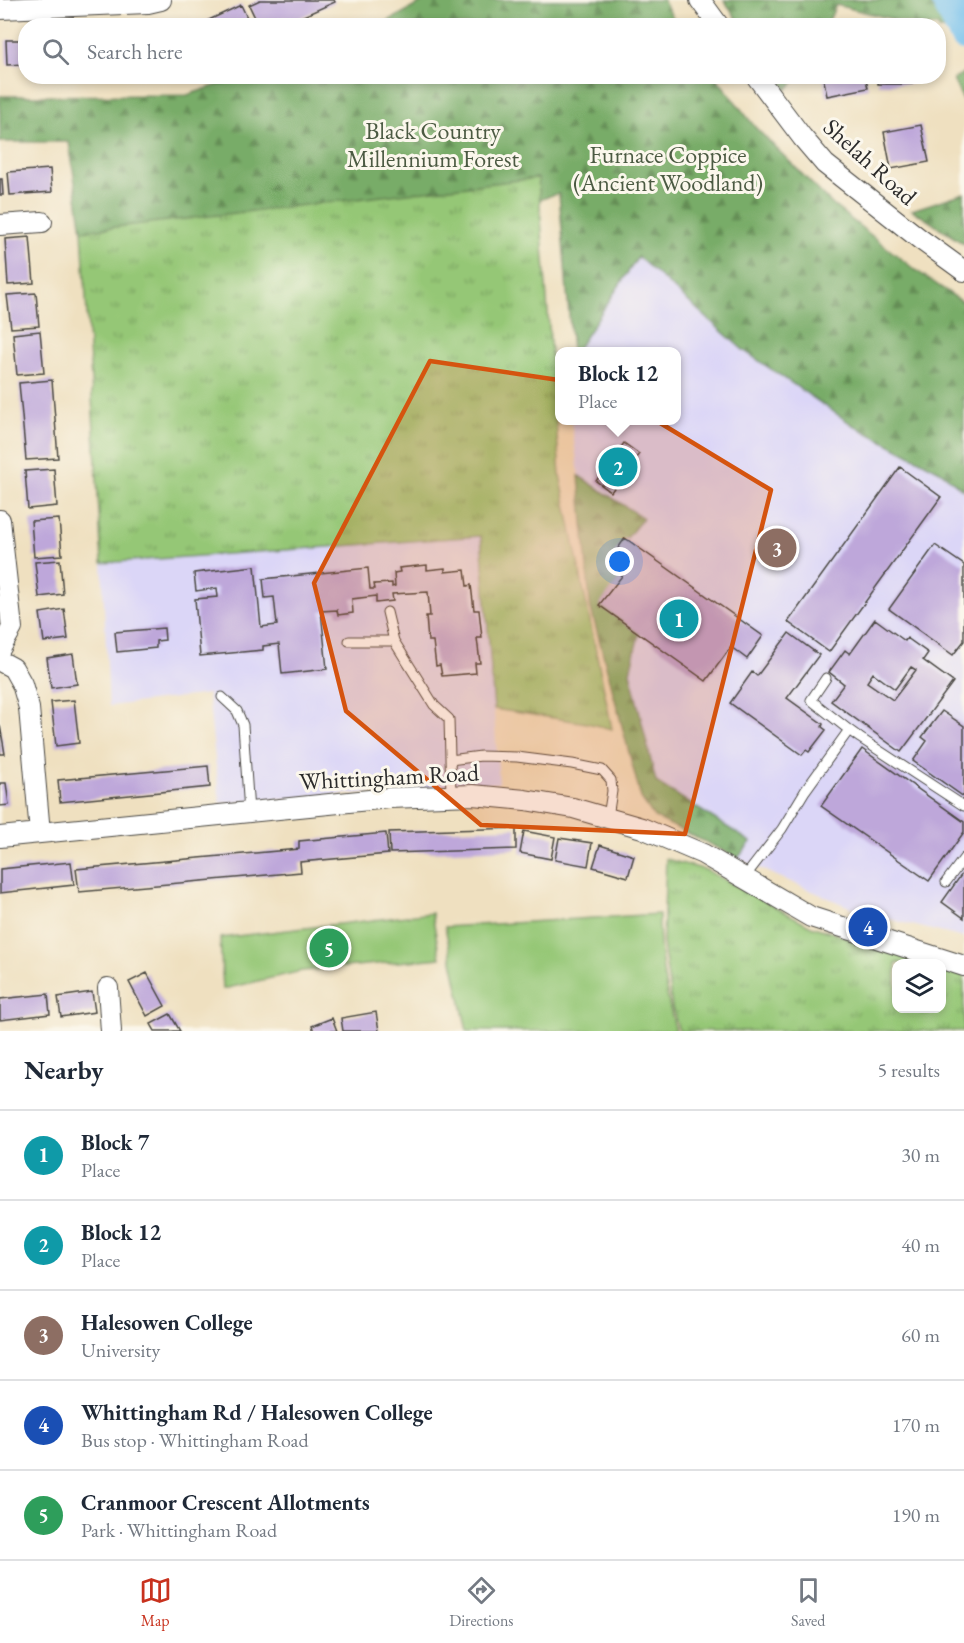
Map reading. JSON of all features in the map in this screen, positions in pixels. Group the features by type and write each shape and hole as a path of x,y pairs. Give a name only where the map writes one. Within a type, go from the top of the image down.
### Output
{"street":[{"path":"0,9 148,3 161,0"},
{"path":"700,0 712,18"},
{"name":"Shelah Road","path":"762,84 825,164 920,240 964,271"},
{"path":"0,225 42,222"},
{"path":"0,520 12,628 0,649"},
{"path":"0,661 13,668 22,684 29,708 40,833"},
{"name":"Whittingham Road","path":"0,837 389,798 473,795 525,800 573,808 642,828 703,854 811,917 964,966"},
{"path":"108,988 111,1031"}],"lane":[{"path":"387,612 394,641 434,705 449,719 451,795"},
{"path":"348,641 394,641"},
{"path":"826,678 811,700 860,738 964,806"},
{"path":"222,697 237,711 243,725 249,812"},
{"path":"744,878 782,829 804,791 849,730"},
{"path":"450,760 481,756 517,757 602,770 611,780 612,791 608,817"},
{"path":"946,882 964,858"}],"highlighted area":[{"path":"430,361 599,386 771,490 685,834 481,825 346,711 314,583"}],"shaded area":[{"path":"637,256 743,350 853,425 940,471 964,491 964,938 861,912 754,866 654,817 599,606 572,425 681,425 681,347 579,347"},
{"path":"481,536 499,783 220,803 208,694 109,706 102,563"}],"green space":[{"path":"426,0 663,0 673,18 394,18"},
{"path":"724,0 964,0 964,36 961,31 946,30 946,18 888,18 836,5 830,18 736,18"},
{"path":"964,72 964,102 953,80"},
{"name":"Furnace Coppice (Ancient Woodland)","path":"221,84 721,84 755,127 833,205 914,269 964,303 964,491 940,471 853,425 743,350 638,257 579,347 572,347 559,194 538,201 537,178 82,231 69,142 0,142 0,96 187,95"},
{"path":"782,84 792,84 786,90"},
{"path":"538,178 560,475 612,729 494,709 481,536 102,563 82,231"},
{"path":"964,193 964,244 912,210 961,194"},
{"path":"579,476 643,518 610,559 626,571 600,605 639,634 630,672 656,782 751,842 738,858 654,817 641,798 590,605"},
{"path":"666,859 706,870 811,926 915,959 892,959 892,1013 946,1013 946,969 964,974 964,1031 679,1031 672,1008 663,942"},
{"path":"432,913 440,958 302,971 223,989 220,938"},
{"path":"659,914 663,973 676,1031 467,1031 445,927"}],"building":[{"path":"260,0 334,0 335,2 299,18 255,18 249,5"},
{"path":"241,5 247,18 213,18"},
{"path":"6,40 18,40 18,64 7,65"},
{"path":"825,84 867,84 868,88 827,96"},
{"path":"921,125 929,162 891,169 884,132"},
{"path":"50,169 52,192 10,195 8,172"},
{"path":"0,179 2,179 3,195 0,195"},
{"path":"30,237 34,283 8,285 5,239"},
{"path":"36,293 39,326 11,328 7,295"},
{"path":"40,331 44,373 17,375 13,334"},
{"path":"52,380 58,458 26,460 19,383"},
{"path":"624,443 639,454 611,492 596,481"},
{"path":"900,467 941,497 829,652 788,622"},
{"path":"54,469 57,506 28,509 25,471"},
{"path":"59,519 62,555 34,557 31,521"},
{"path":"625,538 763,636 747,659 731,647 706,681 599,605 626,571 610,560"},
{"path":"935,545 964,565 964,641 953,655 889,609"},
{"path":"60,560 63,594 39,597 35,562"},
{"path":"427,565 427,570 445,568 445,572 465,570 467,586 471,585 474,610 479,610 482,638 477,638 480,663 475,663 476,673 442,676 440,665 436,666 433,641 428,641 426,616 430,616 428,592 392,594 393,601 376,603 376,596 352,599 353,613 338,615 337,610 321,611 327,669 282,674 279,644 263,646 263,650 200,656 195,599 218,597 217,588 196,591 194,573 255,566 261,627 277,625 274,597 265,598 263,579 368,568 370,589 375,589 374,584 392,583 392,587 395,586 394,573 400,572 399,568"},
{"path":"64,609 68,639 44,642 40,613"},
{"path":"875,619 905,641 907,638 928,653 923,660 953,682 901,752 831,701 844,684 829,672 845,650 850,654","holes":["911,667 916,670 893,700 867,682 873,673 895,689"]},
{"path":"164,628 165,640 156,641 156,648 117,652 115,632"},
{"path":"789,633 819,655 787,698 823,724 822,727 826,730 809,752 806,750 802,755 730,703 752,672 757,676"},
{"path":"73,654 77,684 51,688 47,658"},
{"path":"74,700 79,743 56,746 51,702"},
{"path":"942,711 964,726 964,797 913,761 927,741 922,737"},
{"path":"0,725 5,754 0,754"},
{"path":"862,749 964,822 964,832 929,881 821,806"},
{"path":"208,766 210,787 60,802 58,780"},
{"path":"0,783 6,783 9,805 0,806"},
{"path":"516,828 516,849 390,853 389,832"},
{"path":"524,831 555,837 551,859 520,853"},
{"path":"386,833 388,854 300,862 301,872 79,892 76,869 299,849 299,841"},
{"path":"559,838 592,843 588,866 555,860"},
{"path":"600,845 634,856 628,877 593,867"},
{"path":"71,862 74,885 0,893 0,869"},
{"path":"964,871 964,918 942,902"},
{"path":"147,973 165,1006 147,1016 129,982"},
{"path":"92,992 95,1012 61,1017 58,997"},
{"path":"48,994 50,1014 0,1020 0,999"},
{"path":"376,1012 379,1031 343,1031 341,1018"},
{"path":"170,1014 180,1031 155,1031 151,1024"},
{"path":"332,1018 337,1031 314,1031 312,1026"}],"waterway":[{"path":"946,0 964,36"}],"place":[{"name":"Block 12","path":"618,467"},
{"name":"Halesowen College","path":"777,548"},
{"name":"Block 7","path":"679,619"},
{"name":"Whittingham Rd / Halesowen College","path":"868,927"},
{"name":"Cranmoor Crescent Allotments","path":"329,948"}],"park label":[{"name":"Black Country Millennium Forest","path":"433,145"}]}
